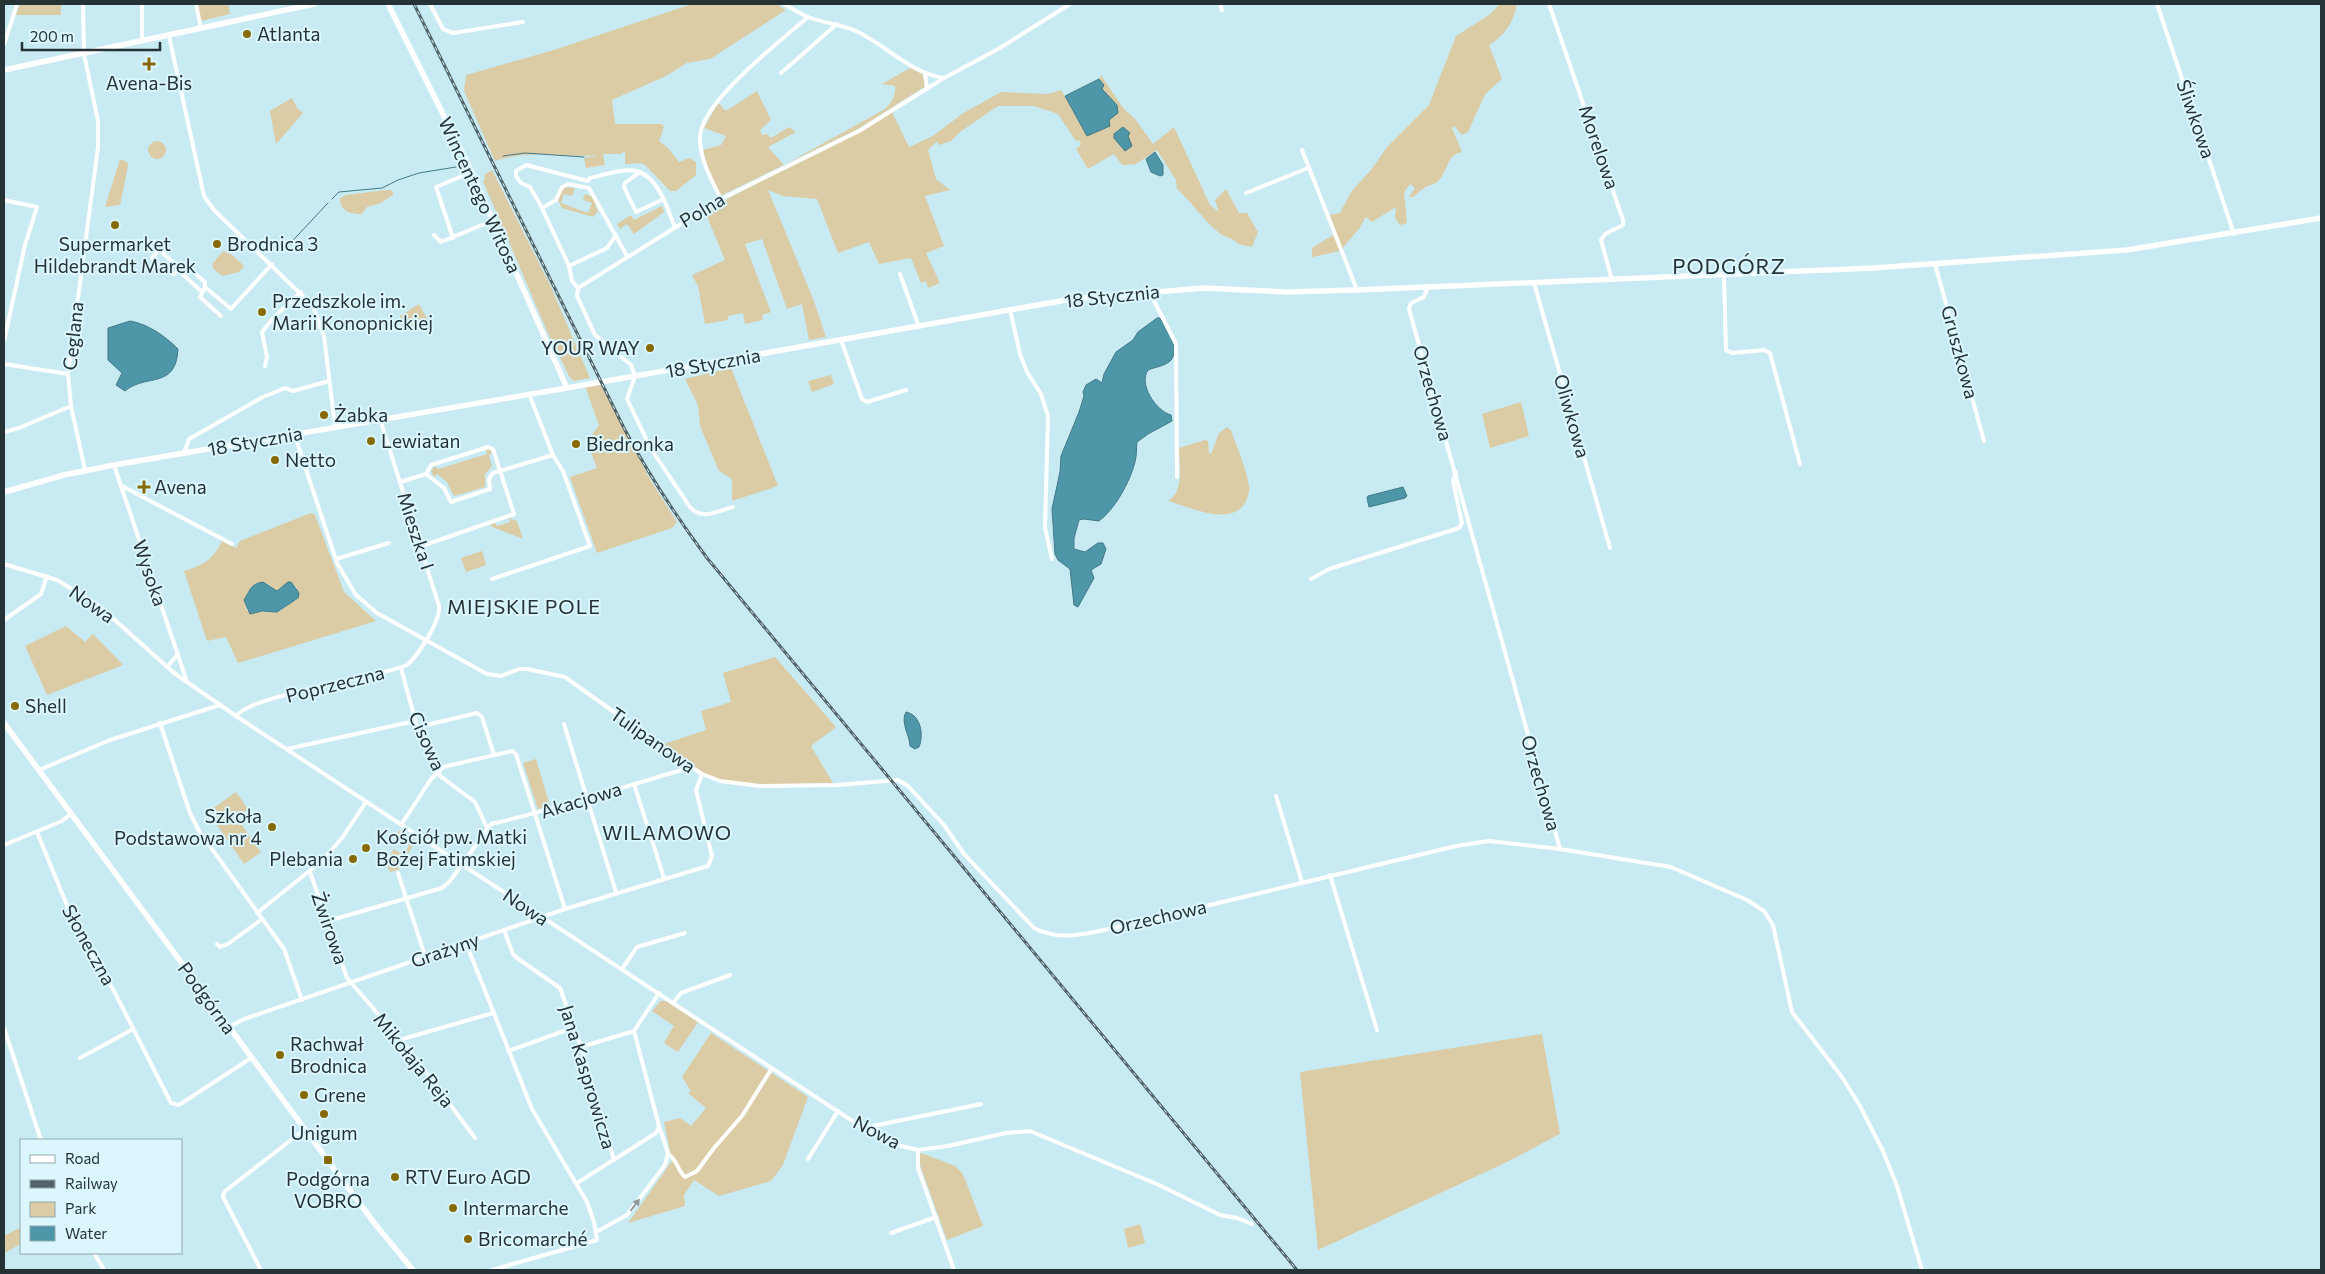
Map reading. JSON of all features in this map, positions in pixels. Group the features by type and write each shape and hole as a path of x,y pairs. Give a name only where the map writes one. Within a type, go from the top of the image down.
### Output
{"street":[{"path":"4,45 17,4"},
{"name":"Ceglana","path":"83,4 84,54 98,122 98,147 68,374 71,406 85,470"},
{"path":"142,4 142,41"},
{"path":"196,4 201,29"},
{"path":"4,70 314,4"},
{"name":"Wincentego Witosa","path":"388,4 472,172 567,388"},
{"path":"430,4 444,29 453,33 523,22"},
{"path":"784,4 808,17 837,24 857,32 915,68 944,78"},
{"name":"Polna","path":"578,288 720,199 859,131 927,88 1000,48 1070,4"},
{"path":"1220,4 1222,10"},
{"name":"Morelowa","path":"1549,4 1623,220 1623,225 1619,229 1605,234 1601,240 1612,280"},
{"name":"Śliwkowa","path":"2157,4 2234,234"},
{"path":"720,199 704,167 699,136 705,120 721,96 746,71 808,17"},
{"path":"781,73 837,24"},
{"path":"169,36 204,196 214,210 301,292 313,306 321,324 335,426"},
{"path":"925,73 927,88"},
{"path":"1302,150 1357,290"},
{"path":"675,227 664,199 640,172 627,170 588,180 526,165 521,166 516,171 516,176 521,183 530,187 542,208 569,266 572,281 578,288 577,296 595,335 629,363 635,376 627,399 651,449 695,513 704,515 733,507"},
{"path":"1246,193 1308,168"},
{"path":"627,170 634,176"},
{"path":"454,238 436,187 472,172"},
{"path":"640,172 625,183 624,187 636,212 664,199"},
{"path":"542,208 556,200 562,187 568,184 589,188 627,256"},
{"path":"4,200 37,207 25,245 4,342"},
{"name":"18 Stycznia","path":"4,492 85,470 1072,299 1204,288 1286,292 1357,290 1724,276 1935,264 2127,250 2234,234 2321,218"},
{"path":"434,235 441,242 494,220"},
{"path":"569,266 607,248 616,235"},
{"path":"148,246 156,253"},
{"path":"201,291 180,270 159,250 152,258 170,274 180,270 184,265 205,282 205,287 231,309 272,264"},
{"name":"Gruszkowa","path":"1935,264 1984,441"},
{"path":"900,274 919,327"},
{"path":"1724,276 1726,350 1732,354 1764,350 1770,354 1800,464"},
{"name":"Oliwkowa","path":"1534,283 1610,548"},
{"path":"205,287 199,295 201,299 221,316"},
{"name":"Orzechowa","path":"1055,936 1131,924 1456,846 1489,841 1560,849 1409,309 1411,303 1424,297 1428,287"},
{"path":"265,366 267,357 262,332 301,292"},
{"path":"1149,292 1176,344 1176,477"},
{"path":"1010,310 1020,354 1027,372 1041,394 1048,416 1045,528 1052,559"},
{"path":"841,340 862,399 867,402 906,390"},
{"path":"4,364 68,374"},
{"path":"184,453 189,439 263,397 285,388 293,391 329,381"},
{"path":"492,579 590,546 563,471 553,455 529,394"},
{"path":"4,432 19,428 71,406"},
{"name":"Mieszka I","path":"380,420 422,546 440,610 425,640"},
{"name":"Tulipanowa","path":"294,434 336,559 347,582 365,604 377,613 493,676 519,669 527,669 565,677 688,765 702,774 731,784 760,786 837,785 898,780 908,786 944,826 964,854 1034,928 1055,936"},
{"path":"400,482 426,474 430,465 488,447 492,448 500,471 514,514 422,546"},
{"path":"426,474 444,488 451,502 490,490 490,476 500,471 553,455"},
{"name":"Wysoka","path":"114,465 187,682"},
{"path":"1311,579 1329,569 1462,526 1453,481 1456,472"},
{"path":"120,485 232,544"},
{"path":"336,559 389,543"},
{"name":"Nowa","path":"4,564 46,576 98,605 167,666 236,716 863,1128 901,1146 918,1150"},
{"path":"4,620 41,594 46,576"},
{"name":"Poprzeczna","path":"236,716 243,709 279,697 401,668 415,658 425,640"},
{"path":"167,666 178,654"},
{"name":"Cisowa","path":"401,668 415,721 439,763 438,770 444,779 475,802 487,828"},
{"path":"39,770 110,740 220,705"},
{"path":"418,727 477,713 482,717 494,755"},
{"path":"286,749 415,721"},
{"name":"Podgórna","path":"4,723 375,1224 413,1270"},
{"path":"160,724 190,813 199,831 289,958 302,1000"},
{"path":"564,724 616,892"},
{"path":"401,825 438,770 443,767 512,751 516,754 565,909"},
{"name":"Akacjowa","path":"487,828 491,824 534,814 685,769 688,765"},
{"name":"Grażyny","path":"229,1027 234,1023 540,917 616,892 708,866 712,856 696,790 702,774"},
{"path":"634,784 664,878"},
{"path":"1276,796 1302,882"},
{"path":"257,913 310,872 342,838 366,802"},
{"path":"4,845 37,832 71,814"},
{"path":"328,921 406,900 442,888 450,882 487,828"},
{"name":"Słoneczna","path":"37,832 77,930 114,991 168,1099 172,1103 179,1105 251,1058"},
{"path":"1560,849 1671,867 1747,900 1764,911 1773,925 1792,1012 1842,1078 1864,1113 1897,1186 1922,1270"},
{"name":"Żwirowa","path":"310,872 347,978 351,982"},
{"path":"398,873 425,956"},
{"path":"1330,875 1377,1030"},
{"path":"217,944 220,947 228,944 262,919"},
{"name":"Jana Kasprowicza","path":"504,930 513,954 560,988 575,1027 614,1160"},
{"path":"622,970 637,946 685,933"},
{"path":"466,944 532,1109 577,1182 589,1209 597,1240 492,1270"},
{"path":"673,1003 681,992 730,975"},
{"name":"Mikołaja Reja","path":"351,982 411,1052 475,1138"},
{"path":"581,1047 634,1031 659,993"},
{"path":"399,1040 493,1013"},
{"path":"508,1051 575,1027"},
{"path":"4,1028 41,1139"},
{"path":"80,1058 133,1028"},
{"path":"596,1232 627,1215 665,1165 668,1153 634,1031"},
{"path":"668,1153 674,1157 679,1172 685,1177 697,1172 714,1148 742,1116 772,1068"},
{"path":"863,1128 981,1104"},
{"name":"Nowa","path":"808,1159 838,1111"},
{"path":"577,1182 656,1133 659,1126"},
{"path":"261,1270 222,1197 224,1192 305,1130"},
{"path":"954,1270 918,1168 918,1150 948,1146 1006,1133 1030,1131 1159,1185 1220,1215 1237,1218 1252,1224"},
{"path":"892,1233 936,1217"},
{"path":"95,1254 104,1270"}],"green space":[{"path":"20,4 61,4 61,15 16,15"},
{"path":"197,4 228,4 230,14 201,21"},
{"path":"692,4 776,4 786,10 710,59 687,63 666,76 612,100 615,124 662,124 664,127 659,141 668,148 679,162 690,158 696,162 696,175 676,191 670,191 645,165 641,163 625,164 625,151 621,154 603,154 605,165 586,168 584,158 598,155 520,155 495,161 464,91 466,75 554,50"},
{"path":"1500,4 1517,4 1508,28 1489,45 1502,79 1485,94 1468,132 1462,135 1454,126 1452,128 1462,152 1450,160 1444,174 1437,182 1424,188 1413,197 1409,197 1415,188 1410,184 1404,192 1407,223 1400,225 1395,218 1396,207 1372,222 1366,217 1358,230 1340,251 1312,257 1312,248 1336,233 1329,215 1340,213 1351,192 1371,170 1387,147 1429,105 1456,36 1489,15"},
{"path":"910,68 922,74 925,82 924,87 858,129 785,164 885,109 893,99 895,86 882,84"},
{"path":"1101,75 1123,108 1135,119 1153,144 1174,127 1210,205 1219,212 1215,200 1226,189 1239,213 1247,213 1258,232 1252,247 1238,244 1234,240 1220,234 1207,222 1177,189 1176,180 1157,150 1136,164 1122,165 1114,154 1088,169 1076,149 1081,145 1079,140 1076,141 1058,114 1034,106 998,106 960,132 951,141 939,145 937,141 928,150 936,179 950,190 925,196 944,246 926,253 940,283 928,288 926,281 921,283 911,258 879,264 869,242 838,253 817,199 783,196 768,190 814,301 826,337 809,340 802,304 787,309 762,239 745,244 771,312 762,315 763,320 745,324 743,313 728,316 728,320 705,324 698,286 692,275 725,260 705,212 751,186 846,139 892,112 909,147 933,136 962,114 1001,92 1048,94 1061,90 1087,136 1109,120 1117,105 1102,89 1104,85 1099,79"},
{"path":"757,91 771,120 760,130 762,135 767,134 771,138 789,127 796,132 768,147 784,165 720,196 705,166 703,150 721,145 726,136 704,128 718,103 726,111"},
{"path":"292,98 297,108 303,113 276,144 270,111"},
{"path":"153,141 161,141 166,146 164,157 153,159 148,154 148,146"},
{"path":"120,159 127,162 128,166 120,205 105,207"},
{"path":"492,170 551,287 590,378 574,381 569,376 547,331 483,181 485,179 484,175"},
{"path":"565,187 575,188 572,196 564,194 561,203 588,213 592,203 583,200 585,194 591,196 598,203 595,205 598,211 593,217 562,208 558,200 562,189"},
{"path":"391,190 394,194 381,203 367,207 362,214 347,211 340,203 340,198 346,195"},
{"path":"662,206 664,212 634,234 627,224 620,229 617,224 631,215 634,220"},
{"path":"223,251 232,255 244,266 239,272 222,276 213,268 212,264"},
{"path":"419,304 429,322 402,327 400,316"},
{"path":"731,368 778,486 732,501 732,479 719,471 700,426 698,405 685,379"},
{"path":"831,375 834,384 812,392 808,381"},
{"path":"601,385 651,481 677,522 672,528 597,553 570,477 597,468 587,442 599,425 585,386"},
{"path":"1521,402 1529,436 1490,448 1482,414"},
{"path":"1227,427 1231,430 1248,479 1249,491 1246,501 1240,509 1231,513 1210,513 1168,501 1177,491 1179,484 1179,448 1205,440 1208,441 1209,453 1211,454 1219,433"},
{"path":"488,449 492,452 489,456 492,466 485,474 485,487 454,496 446,481 437,474 434,477 431,471 435,466 438,469 487,454 486,450"},
{"path":"311,513 315,515 344,592 376,621 238,663 226,637 207,641 184,571 207,561 215,553 222,541 236,548 240,541","holes":["291,582 297,588 297,600 280,611 247,611 246,596 256,583 268,584 277,591"]},
{"path":"509,518 517,521 523,539 490,526 495,523 497,526 510,522"},
{"path":"482,551 486,565 466,572 461,558"},
{"path":"66,626 85,642 93,634 123,665 47,695 25,646"},
{"path":"775,657 836,727 811,746 833,783 765,785 730,782 700,772 664,744 706,730 701,711 731,702 723,673"},
{"path":"536,759 550,806 538,809 523,763"},
{"path":"236,792 248,809 237,818 261,852 244,864 208,812"},
{"path":"400,830 416,841 398,870 390,872 386,864 394,849 403,855 409,846 396,836"},
{"path":"661,1001 666,1001 698,1022 678,1052 664,1043 674,1026 652,1011"},
{"path":"711,1033 808,1097 783,1165 771,1181 719,1196 694,1180 684,1195 685,1206 628,1223 672,1161 664,1122 680,1118 691,1126 706,1108 688,1093 691,1091 682,1077"},
{"path":"1542,1034 1560,1134 1507,1162 1318,1250 1300,1072"},
{"path":"921,1153 955,1166 963,1174 983,1226 947,1240 920,1165 919,1156"},
{"path":"1140,1224 1145,1243 1128,1248 1124,1229"},
{"path":"20,1228 20,1245 4,1253 4,1236"}],"water":[{"path":"1099,79 1104,85 1102,89 1117,105 1118,113 1109,120 1110,126 1087,136 1065,96"},
{"path":"1123,127 1130,133 1128,136 1132,146 1125,151 1114,138 1114,134"},
{"path":"1155,152 1163,165 1163,175 1160,176 1151,172 1146,159"},
{"path":"1157,318 1160,318 1171,338 1174,355 1166,364 1148,370 1145,382 1154,403 1171,415 1172,421 1137,442 1136,459 1130,478 1111,510 1099,521 1079,520 1074,538 1074,549 1085,552 1098,543 1103,543 1106,549 1101,564 1091,570 1094,578 1078,607 1074,605 1070,569 1058,560 1055,554 1052,509 1060,472 1061,456 1079,412 1086,385 1096,379 1102,383 1104,374 1116,352 1133,340 1138,332"},
{"path":"130,321 156,331 178,349 176,362 166,376 133,386 125,391 116,385 122,373 108,360 108,328"},
{"path":"1403,487 1407,496 1405,498 1369,507 1368,496"},
{"path":"263,582 277,591 288,582 291,582 299,593 298,598 277,612 262,611 250,614 244,600 253,586"},
{"path":"906,712 915,717 920,726 921,737 919,747 915,749 910,746 904,720"}],"waterway":[{"path":"503,156 525,153 584,157"},
{"path":"332,199 339,192 382,188 419,173 456,167"},
{"path":"282,252 328,203"}],"railway":[{"path":"414,4 624,428 684,526 707,558 1297,1270"}],"place":[{"name":"Atlanta","path":"247,34"},
{"name":"Avena-Bis","path":"149,64"},
{"name":"Supermarket Hildebrandt Marek","path":"115,225"},
{"name":"Brodnica 3","path":"217,244"},
{"name":"Przedszkole im. Marii Konopnickiej","path":"262,312"},
{"name":"YOUR WAY","path":"650,348"},
{"name":"Żabka","path":"324,415"},
{"name":"Lewiatan","path":"371,441"},
{"name":"Biedronka","path":"576,444"},
{"name":"Netto","path":"275,460"},
{"name":"Avena","path":"144,487"},
{"name":"Shell","path":"15,706"},
{"name":"Szkoła Podstawowa nr 4","path":"272,827"},
{"name":"Kościół pw. Matki Bożej Fatimskiej","path":"366,848"},
{"name":"Plebania","path":"353,859"},
{"name":"Rachwał Brodnica","path":"280,1055"},
{"name":"Grene","path":"304,1095"},
{"name":"Unigum","path":"324,1114"},
{"name":"Podgórna VOBRO","path":"328,1160"},
{"name":"RTV Euro AGD","path":"395,1177"},
{"name":"Intermarche","path":"453,1208"},
{"name":"Bricomarché","path":"468,1239"}],"district":[{"name":"PODGÓRZ","path":"1729,267"},
{"name":"MIEJSKIE POLE","path":"524,607"},
{"name":"WILAMOWO","path":"667,833"}]}
